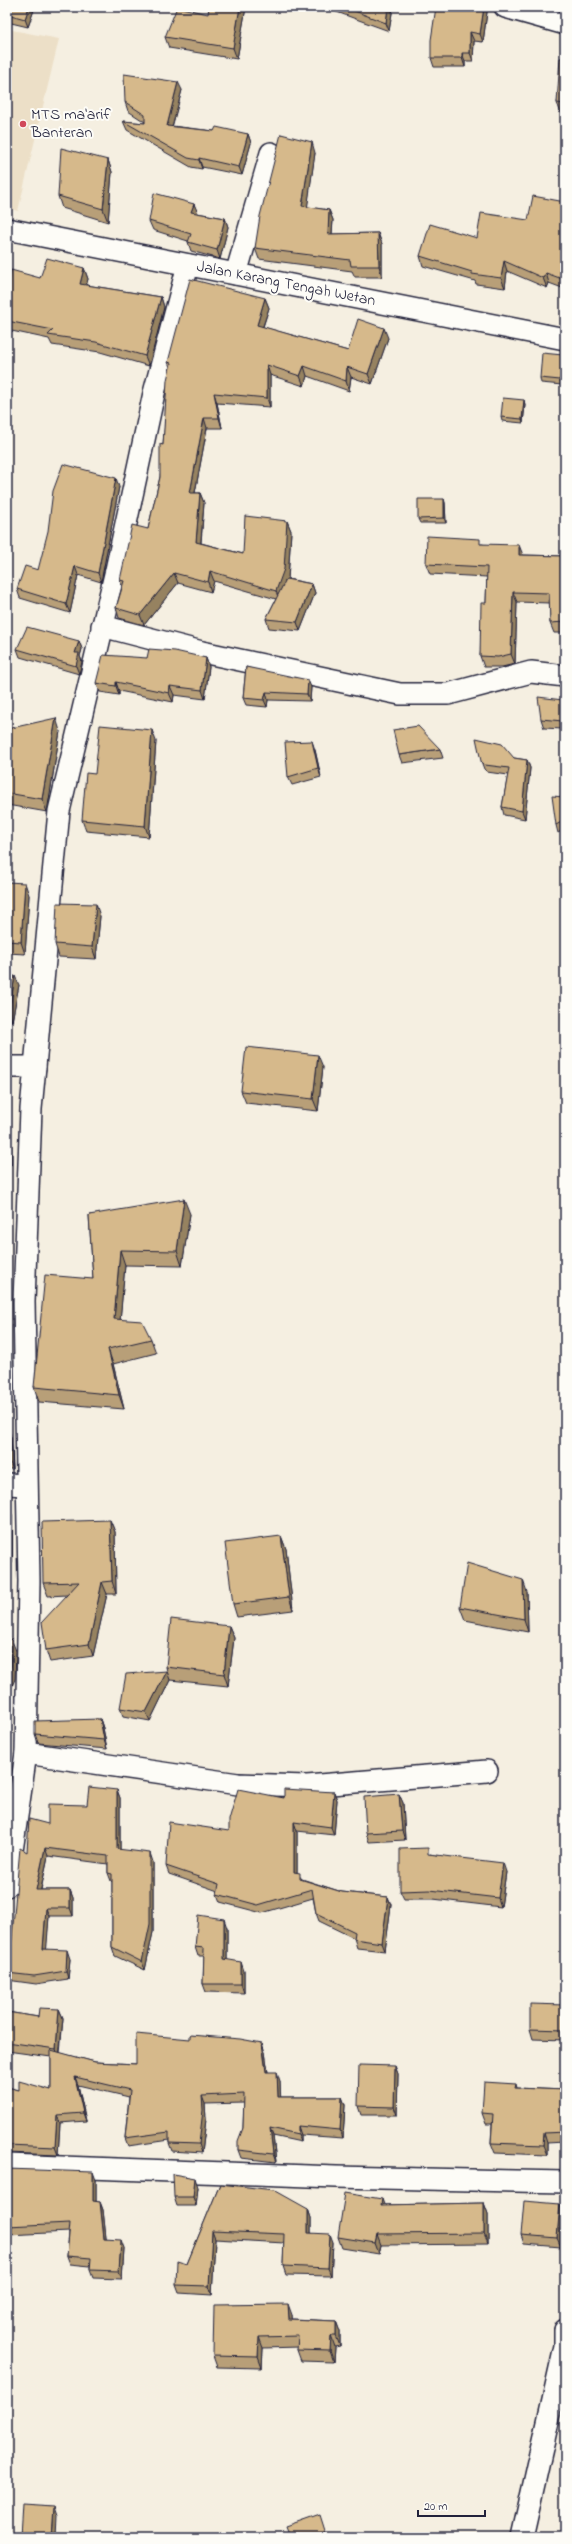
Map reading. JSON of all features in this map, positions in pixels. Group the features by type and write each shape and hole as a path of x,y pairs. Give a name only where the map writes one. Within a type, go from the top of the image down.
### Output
{"street":[{"path":"505,7 565,24"},
{"path":"236,274 271,153"},
{"name":"Jalan Karang Tengah Wetan","path":"7,229 565,339"},
{"path":"7,1886 26,1753 28,1638 17,1484 28,1180 35,1067 59,811 154,393 188,265"},
{"path":"102,626 202,652 400,694 448,694 531,672 565,676"},
{"path":"7,1067 35,1067"},
{"path":"7,1639 28,1638"},
{"path":"26,1753 245,1784 307,1786 487,1771"},
{"path":"7,2165 336,2177 565,2182"},
{"path":"522,2537 565,2346 565,2330"}],"shaded area":[{"name":"MTS ma'arif Banteran","path":"7,29 59,39 18,211 7,208"}],"building":[{"path":"7,7 29,7 25,19 7,14"},
{"path":"177,7 208,14 209,7 240,7 233,48 165,37"},
{"path":"344,7 388,7 386,23"},
{"path":"436,7 484,7 480,34 470,32 470,53 462,53 462,58 431,58 431,40"},
{"path":"560,58 565,58 565,104 557,103"},
{"path":"124,74 178,82 167,126 214,131 216,127 248,134 239,167 199,158 199,160 188,158 123,121 145,123 145,115 125,102"},
{"path":"281,134 312,142 302,206 329,210 328,234 378,233 379,266 351,266 350,260 255,248 260,216"},
{"path":"61,148 108,160 103,209 58,196"},
{"path":"154,193 194,204 191,212 225,218 217,250 188,242 191,234 149,221"},
{"path":"533,196 565,202 565,280 546,273 543,278 504,261 501,278 472,274 472,272 420,256 430,224 477,238 481,213 528,220"},
{"path":"47,258 84,268 80,284 161,297 145,356 96,342 48,335 53,330 7,321 7,297 11,270 40,278"},
{"path":"190,279 265,298 257,325 348,351 358,319 384,328 368,374 347,367 346,381 304,366 300,376 267,365 267,398 214,393 219,418 204,418 190,493 200,493 196,542 243,554 245,516 287,521 284,569 276,591 210,571 208,582 174,573 140,615 116,608 124,581 120,580 132,525 148,529 160,477 160,444 163,445 167,380 171,363 168,362"},
{"path":"542,353 563,355 560,380 540,378"},
{"path":"503,398 524,400 522,419 501,417"},
{"path":"63,464 116,478 98,573 75,566 66,604 17,589 25,566 38,570 48,531 53,491"},
{"path":"418,499 444,499 444,518 418,519"},
{"path":"427,536 480,539 480,544 519,545 519,555 565,556 565,622 550,623 549,593 513,592 511,654 498,657 480,656 481,603 486,603 487,567 426,564"},
{"path":"286,579 312,584 297,622 266,619"},
{"path":"27,627 79,641 75,653 79,653 76,666 17,649"},
{"path":"149,649 175,651 206,658 202,690 170,686 169,693 116,682 116,686 96,683 103,655 147,658"},
{"path":"246,667 308,680 307,694 266,692 264,700 243,698"},
{"path":"564,686 565,743 562,743 563,721 541,719 538,697 563,700"},
{"path":"56,718 42,799 7,793 7,762 10,745 7,745 7,729"},
{"path":"100,725 152,730 145,826 82,820 86,773 95,774"},
{"path":"418,726 440,749 399,755 393,730"},
{"path":"476,738 502,744 514,758 527,760 522,811 502,807 509,768 485,765 481,761"},
{"path":"312,741 318,768 288,777 285,742"},
{"path":"552,796 565,797 565,820 556,825"},
{"path":"7,882 25,883 21,942 7,941"},
{"path":"57,903 96,904 92,947 55,944"},
{"path":"15,976 9,1012 7,1013 7,977"},
{"path":"246,1047 318,1055 313,1099 241,1091"},
{"path":"8,1132 8,1157 7,1157"},
{"path":"184,1199 177,1251 120,1250 114,1319 142,1321 151,1339 108,1349 119,1395 34,1387 45,1275 93,1279 89,1215"},
{"path":"8,1428 9,1461 7,1460"},
{"path":"7,1503 8,1503 7,1551"},
{"path":"110,1520 112,1581 102,1582 89,1644 46,1650 42,1622 79,1582 43,1583 42,1522"},
{"path":"281,1536 289,1597 233,1604 225,1543"},
{"path":"467,1563 523,1580 524,1619 460,1607"},
{"path":"171,1619 229,1626 224,1674 166,1667"},
{"path":"7,1638 11,1638 11,1666 7,1675"},
{"path":"167,1671 146,1712 120,1708 126,1674"},
{"path":"100,1719 104,1740 35,1734 35,1721"},
{"path":"89,1787 117,1790 117,1849 150,1853 150,1924 142,1962 112,1947 112,1874 108,1873 108,1856 45,1848 36,1890 70,1890 70,1908 46,1908 43,1949 67,1950 66,1971 34,1976 7,1973 7,1947 11,1948 20,1848 27,1852 29,1819 48,1824 48,1804 87,1805"},
{"path":"238,1789 284,1798 284,1789 334,1792 331,1827 294,1822 294,1872 300,1873 300,1879 342,1892 388,1897 382,1943 354,1939 355,1932 316,1913 312,1889 258,1905 217,1894 219,1884 166,1866 169,1822 229,1831 229,1820"},
{"path":"399,1794 402,1831 366,1833 364,1797"},
{"path":"428,1848 428,1854 503,1863 498,1898 430,1890 400,1891 400,1849"},
{"path":"198,1915 224,1919 224,1959 241,1962 241,1984 203,1984 204,1948 195,1947"},
{"path":"530,2004 565,2005 565,2030 530,2029"},
{"path":"39,2008 59,2009 56,2049 7,2042 7,2012 38,2017"},
{"path":"136,2034 190,2039 190,2035 240,2039 262,2043 266,2072 277,2072 278,2097 342,2097 340,2130 298,2126 298,2134 270,2128 273,2154 238,2150 238,2141 243,2128 244,2094 202,2096 203,2110 199,2144 169,2143 169,2132 125,2138 130,2090 75,2077 83,2113 57,2115 55,2147 7,2145 7,2087 19,2090 19,2081 51,2090 51,2050 95,2062 136,2064"},
{"path":"359,2065 395,2066 394,2107 358,2106"},
{"path":"484,2082 516,2084 515,2088 565,2090 565,2132 544,2133 543,2145 491,2143 493,2114 482,2113"},
{"path":"7,2169 93,2172 93,2201 100,2202 104,2239 121,2240 119,2271 90,2270 91,2258 67,2256 70,2223 7,2226"},
{"path":"173,2174 195,2178 193,2197 174,2197"},
{"path":"220,2184 274,2190 308,2209 308,2233 330,2234 328,2268 283,2266 284,2234 212,2231 209,2286 176,2285 177,2261 187,2264"},
{"path":"345,2193 382,2199 381,2205 484,2203 484,2233 377,2234 375,2243 338,2237"},
{"path":"524,2201 560,2204 557,2238 521,2235"},
{"path":"288,2304 289,2319 336,2321 336,2336 331,2336 330,2351 297,2350 298,2336 259,2337 258,2357 213,2356 214,2305"},
{"path":"22,2504 54,2506 52,2537 20,2537"},
{"path":"320,2515 327,2537 290,2537 286,2527"},
{"path":"251,2536 290,2537 251,2537"}],"place":[{"name":"MTS ma'arif Banteran","path":"23,124"}]}
